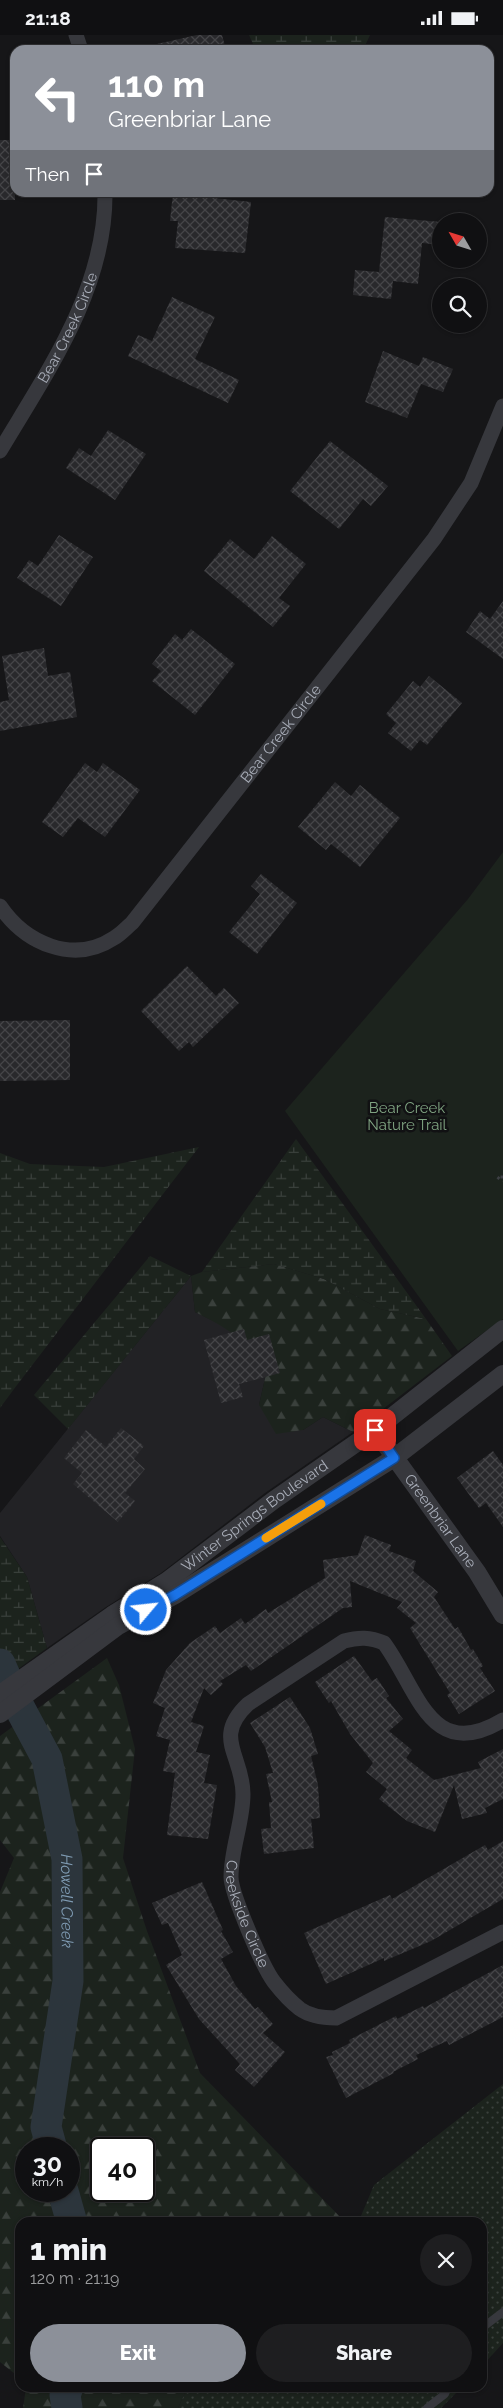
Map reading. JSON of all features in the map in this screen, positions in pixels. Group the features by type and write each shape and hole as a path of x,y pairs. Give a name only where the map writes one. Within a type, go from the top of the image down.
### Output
{"street":[{"name":"Bear Creek Circle","path":"0,451 53,362 78,315 95,268 105,209 105,197"},
{"name":"Bear Creek Circle","path":"0,906 9,919 31,936 58,949 86,949 114,939 132,923 434,539 471,483 503,406"},
{"name":"Winter Springs Boulevard","path":"0,1714 7,1695 167,1581 274,1500 375,1430 503,1329"},
{"name":"Winter Springs Boulevard","path":"67,1654 175,1595 394,1458 503,1374"},
{"name":"Greenbriar Lane","path":"375,1430 477,1572 503,1615"},
{"name":"Creekside Circle","path":"503,1720 486,1730 467,1733 451,1732 439,1727 425,1711 384,1643 358,1637 344,1641 248,1704 238,1713 230,1729 230,1739 242,1780 243,1796 232,1854 231,1878 234,1897 273,1981 301,2010 318,2017 336,2018 503,1932"}],"lane":[{"path":"487,2324 503,2312"},
{"path":"426,2408 446,2392"}],"path":[{"path":"503,1177 497,1177 503,1181"}],"shaded area":[{"path":"191,1276 195,1312 228,1328 250,1349 266,1374 259,1405 303,1430 323,1417 353,1432 265,1493 161,1573 106,1607 47,1648 27,1577 0,1536 0,1513"}],"green space":[{"path":"249,35 370,35 365,45 253,44"},
{"name":"Bear Creek Nature Trail","path":"503,852 503,1319 458,1351 285,1111 468,899"},
{"path":"296,1139 426,1319 380,1309 324,1279 274,1264 202,1272"},
{"path":"199,1147 0,1408 0,1153 30,1164 104,1167"},
{"path":"150,1256 191,1276 68,1429 34,1395"},
{"path":"274,1264 324,1279 380,1309 426,1319 452,1356 353,1432 323,1417 303,1430 276,1434 259,1405 266,1374 251,1352 228,1330 195,1312 191,1276 202,1272"},
{"path":"0,1537 27,1577 47,1648 0,1682"},
{"path":"107,1658 119,1685 135,1749 123,1858 147,1931 200,2073 340,2217 15,2217 15,2374 0,2362 0,1892 14,1858 0,1840 0,1736"},
{"path":"503,2084 503,2343 487,2361 487,2217 361,2217 374,2185"},
{"path":"25,2392 185,2392 178,2408 23,2408"},
{"path":"185,2392 457,2392 441,2408 178,2408"}],"building":[{"path":"197,35 222,35 225,45 157,45"},
{"path":"0,140 10,140 10,197 15,197 15,200 0,200"},
{"path":"173,197 214,197 251,202 245,253 175,248 178,221 170,221"},
{"path":"385,217 432,221 432,244 422,243 418,284 393,281 391,299 353,295 355,270 379,272"},
{"path":"172,297 215,317 195,359 239,380 228,403 128,356 138,335 152,341"},
{"path":"383,351 419,366 423,357 453,369 443,392 421,384 407,418 365,402"},
{"path":"108,430 146,454 115,500 66,468 79,448 91,456"},
{"path":"330,441 388,486 371,506 363,499 339,529 290,491"},
{"path":"59,535 93,557 61,606 17,578 29,560 38,566"},
{"path":"272,536 306,564 279,598 290,606 273,627 204,571 230,539 254,559"},
{"path":"503,601 503,659 466,632 480,611 490,619"},
{"path":"191,629 235,664 195,715 152,681 161,671 152,664 175,634 182,640"},
{"path":"44,648 48,676 70,672 77,717 0,731 0,702 9,700 2,656"},
{"path":"429,676 462,703 427,745 420,740 411,751 388,733 396,723 386,714 413,681 420,687"},
{"path":"85,763 97,772 103,763 140,790 105,837 78,818 63,837 42,822"},
{"path":"335,782 351,796 360,785 400,818 360,867 331,844 326,850 298,827"},
{"path":"261,874 297,903 257,954 229,932 260,894 251,886"},
{"path":"187,966 216,996 224,988 239,1003 193,1047 189,1042 179,1051 141,1011"},
{"path":"70,1020 70,1080 0,1081 0,1021"},
{"path":"244,1329 247,1340 269,1334 280,1373 239,1384 243,1397 221,1403 204,1340"},
{"path":"121,1428 144,1446 134,1459 145,1469 125,1493 135,1501 118,1522 73,1484 82,1473 64,1458 86,1430 106,1447"},
{"path":"493,1451 503,1465 503,1527 486,1503 479,1508 457,1478"},
{"path":"365,1535 391,1545 389,1551 416,1561 413,1571 438,1592 434,1597 455,1629 458,1627 471,1650 473,1649 483,1666 480,1668 495,1691 459,1714 447,1695 450,1693 410,1628 416,1623 397,1608 402,1602 350,1581 352,1607 343,1608 251,1671 246,1665 220,1681 223,1684 211,1695 204,1688 191,1722 204,1726 196,1752 210,1755 204,1783 217,1785 208,1839 167,1835 175,1773 163,1771 170,1740 156,1736 165,1708 153,1703 166,1670 190,1643 215,1626 220,1633 241,1618 245,1624 266,1609 268,1613 325,1578 323,1560 358,1555"},
{"path":"354,1656 372,1681 377,1678 389,1696 386,1698 403,1719 389,1731 412,1750 406,1758 434,1780 481,1768 478,1762 503,1749 503,1799 485,1808 487,1813 462,1819 454,1785 435,1832 407,1821 379,1799 387,1789 366,1772 373,1763 350,1734 331,1701 329,1703 315,1682"},
{"path":"290,1697 310,1728 318,1754 311,1756 318,1785 320,1818 311,1819 314,1848 264,1854 261,1829 271,1828 269,1802 272,1802 266,1774 273,1773 265,1747 250,1723"},
{"path":"503,1841 503,1899 431,1941 384,1961 384,1958 326,1984 304,1933 390,1895 392,1899 485,1845 488,1850"},
{"path":"202,1882 223,1930 221,1931 233,1952 221,1959 236,1986 255,2009 258,2007 273,2024 263,2033 285,2052 254,2087 235,2070 240,2064 199,2019 166,1965 182,1955 168,1923 162,1925 152,1903"},
{"path":"503,1965 503,2017 449,2045 447,2041 416,2055 418,2059 346,2098 326,2057 333,2055 332,2052 350,2043 349,2040 396,2016 397,2019 423,2006 424,2008"}],"waterway":[{"name":"Howell Creek","path":"0,1664 16,1701 47,1759 67,1859 68,1981 46,2127 49,2137"},
{"name":"Howell Creek","path":"66,2202 70,2217"},
{"name":"Howell Creek","path":"66,2392 67,2408"}],"slow traffic":[{"path":"266,1538 321,1504"}],"route":[{"path":"146,1610 175,1595 394,1458 375,1430"}]}
